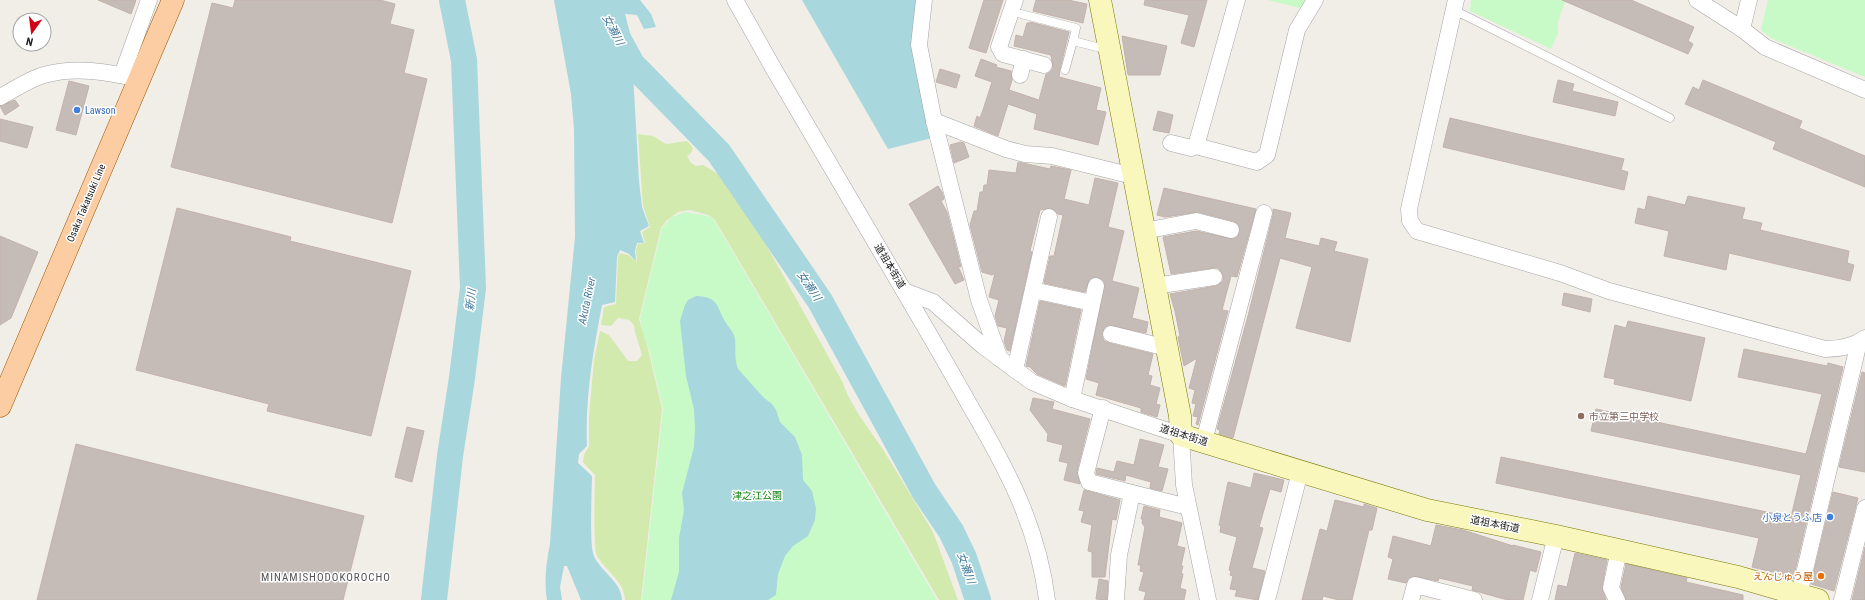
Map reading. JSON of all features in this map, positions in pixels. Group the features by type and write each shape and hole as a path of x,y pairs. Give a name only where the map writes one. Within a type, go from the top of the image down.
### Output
{"main road":[{"name":"Osaka Takatsuki Line","path":"0,406 7,371 131,77 173,0"}],"street":[{"path":"0,97 44,75 77,71 108,72 131,77 149,0"},
{"name":"道祖本街道","path":"735,0 776,73 904,291 933,302 1000,359 1032,382 1072,399 1181,435 1427,510 1556,536 1738,576 1809,598"},
{"path":"924,0 919,45 934,121 979,300 1000,359"},
{"path":"1100,0 1180,416 1184,485 1208,600"},
{"path":"1196,146 1237,0"},
{"path":"1171,143 1191,148 1196,146 1257,162 1267,155 1297,30 1315,0"},
{"path":"1697,0 1742,29 1765,47 1865,90"},
{"path":"1742,29 1749,0"},
{"path":"1455,3 1409,213 1410,221 1417,231 1560,273 1609,291 1825,349 1842,348 1862,340"},
{"path":"1018,7 999,47 1003,54 1044,65"},
{"path":"1020,75 1024,59"},
{"path":"934,121 1006,149 1025,154 1052,156 1133,176"},
{"path":"1204,441 1264,213"},
{"path":"1015,370 1049,217"},
{"path":"1144,231 1196,221 1231,230"},
{"path":"1155,286 1214,277"},
{"path":"1072,399 1096,286"},
{"path":"1033,290 1092,304"},
{"path":"904,291 1014,484 1036,545 1047,600"},
{"path":"1111,334 1167,348"},
{"path":"1809,598 1862,340"},
{"path":"1103,408 1086,472 1089,482 1188,507"},
{"path":"1267,600 1300,472"},
{"path":"1116,600 1119,555 1132,493"},
{"path":"1842,600 1864,514"},
{"path":"1540,600 1556,536"},
{"path":"1617,600 1611,588 1619,550"},
{"path":"1411,600 1415,585 1474,600"}],"lane":[{"path":"1455,3 1670,118"},
{"path":"1018,7 1076,28 1065,70"},
{"path":"1073,41 1110,51"}],"green space":[{"path":"1268,0 1305,0 1300,8"},
{"path":"1471,0 1566,0 1558,21 1558,33 1551,49 1470,11"},
{"path":"1768,0 1865,0 1865,77 1771,38 1761,30"},
{"path":"638,134 653,136 666,144 687,141 693,148 691,153 687,156 691,163 696,166 703,165 720,175 750,216 842,381 847,394 859,415 884,451 933,532 958,600 939,600 715,220 708,215 690,210 678,212 666,221 661,228 639,319 648,349 662,409 641,600 625,600 622,588 597,556 595,530 595,475 583,462 584,455 589,446 589,416 594,360 600,331 609,335 628,361 637,361 642,355 634,325 629,320 618,318 611,326 601,325 604,307 616,304 618,257 620,253 628,255 637,262 636,251 638,244 645,243 642,232 650,227 643,206"},
{"name":"津之江公園","path":"685,212 708,216 714,220 937,600 642,600 663,409 649,349 644,337 640,319 662,228 672,217"}],"water":[{"name":"Akuta River","path":"554,0 640,0 651,14 656,27 644,29 637,15 625,14 631,37 639,181 642,207 649,226 640,231 644,243 637,243 635,251 636,261 629,254 620,250 617,257 615,302 602,305 588,393 587,446 579,454 578,463 592,476 592,550 597,562 618,587 622,600 581,600 567,566 564,566 560,587 562,600 547,600 546,593 546,572 550,544 561,378 575,237 574,129 571,94"},
{"path":"802,0 916,0 932,138 888,149"},
{"path":"696,296 709,298 713,301 733,332 738,369 764,398 772,404 776,410 780,422 795,437 802,455 803,480 812,491 816,508 815,520 808,536 793,546 785,556 778,574 776,595 768,600 671,600 679,572 679,538 684,510 682,493 694,447 695,429 694,409 686,376 680,321 688,300"}],"building":[{"path":"98,0 136,0 131,14"},
{"path":"235,0 380,0 395,4 390,24 414,30 404,73 427,79 392,223 171,167 212,3 233,8"},
{"path":"984,0 1003,0 986,53 969,48"},
{"path":"1036,0 1068,0 1087,4 1083,23 1033,11"},
{"path":"1145,0 1207,0 1194,47 1181,43 1189,15 1144,5"},
{"path":"1562,0 1631,0 1694,27 1688,41 1693,44 1688,54"},
{"path":"1030,22 1069,32 1059,77 1101,88 1096,110 1106,112 1098,145 1034,129 1037,114 1008,104 998,136 974,126 977,116 980,118 992,82 975,76 981,59 997,65 996,67 1011,71 1012,80 1009,90 1039,100 1046,74 1053,68 1051,55 1014,46 1016,35 1023,37 1027,23"},
{"path":"1122,36 1167,46 1160,75 1128,75"},
{"path":"940,69 960,75 956,88 936,82"},
{"path":"1558,80 1574,84 1572,91 1618,102 1615,116 1553,102"},
{"path":"1703,80 1802,121 1799,128 1865,156 1865,187 1773,149 1776,142 1685,104 1693,87 1699,90"},
{"path":"69,81 89,86 76,135 56,130"},
{"path":"15,100 19,106 5,115 0,106"},
{"path":"1158,111 1173,115 1169,133 1153,130"},
{"path":"1450,118 1624,159 1621,170 1628,172 1624,190 1443,147"},
{"path":"0,119 33,127 27,148 0,141"},
{"path":"961,142 964,143 969,157 954,163 950,145"},
{"path":"1018,162 1050,169 1051,166 1071,170 1064,199 1089,205 1095,178 1118,183 1108,227 1124,231 1112,281 1139,288 1132,318 1148,322 1146,333 1109,325 1104,328 1102,336 1104,341 1109,343 1153,354 1148,375 1152,376 1150,385 1160,388 1156,404 1160,405 1157,417 1141,412 1141,408 1096,395 1099,383 1086,379 1105,283 1102,279 1093,277 1089,280 1085,292 1044,283 1050,256 1054,256 1063,215 1058,214 1051,208 1040,210 1030,251 1032,252 1010,351 1007,350 1004,341 1007,328 998,326 995,316 999,300 989,297 995,273 992,275 982,272 970,225 974,211 977,211 980,192 983,192 984,185 987,185 989,170 1016,173"},
{"path":"938,186 944,199 941,201 947,212 961,267 958,266 964,280 955,284 909,204"},
{"path":"1164,188 1256,209 1237,277 1231,276 1222,310 1228,311 1198,425 1196,424 1198,417 1193,416 1196,404 1192,403 1195,390 1189,388 1197,358 1184,366 1178,337 1180,336 1170,294 1216,286 1223,281 1223,275 1218,268 1171,274 1163,237 1196,231 1233,239 1238,236 1240,228 1238,224 1233,221 1198,212 1165,217 1157,215"},
{"path":"1648,196 1685,205 1688,196 1745,208 1742,219 1762,223 1760,230 1849,251 1847,263 1854,265 1850,281 1729,253 1726,270 1664,256 1669,231 1635,223 1638,208 1645,210"},
{"path":"177,208 291,237 290,241 411,271 371,436 267,411 269,404 136,370"},
{"path":"1273,209 1291,213 1285,238 1319,246 1321,238 1337,242 1334,251 1368,259 1350,342 1296,328 1312,267 1280,258 1233,438 1219,434 1220,430 1217,429 1248,316 1273,215"},
{"path":"0,236 38,252 11,318 0,325"},
{"path":"1564,293 1592,299 1590,312 1562,305"},
{"path":"1040,301 1081,310 1065,386 1037,374 1030,367 1026,366"},
{"path":"1628,321 1705,338 1691,401 1614,384 1615,379 1604,377 1615,325 1626,328"},
{"path":"1744,349 1827,366 1828,363 1843,367 1793,579 1777,575 1777,573 1752,567 1759,538 1496,483 1501,457 1791,517 1801,475 1591,431 1596,409 1806,454 1822,394 1738,377"},
{"path":"1862,372 1865,373 1865,472 1839,467"},
{"path":"1033,398 1054,402 1052,409 1090,419 1077,471 1080,484 1064,480 1068,463 1059,461 1063,445 1047,441 1048,434 1030,410"},
{"path":"407,427 424,431 412,482 395,477"},
{"path":"1140,439 1164,445 1158,467 1168,469 1162,491 1150,488 1151,482 1126,475 1125,481 1096,474 1097,468 1114,472 1117,461 1134,465"},
{"path":"76,444 364,516 343,600 37,600"},
{"path":"1254,473 1284,480 1281,492 1270,489 1259,527 1263,528 1252,568 1265,571 1258,600 1235,596 1237,590 1230,589 1233,576 1230,575 1231,571 1229,570 1237,537 1220,532 1221,526 1219,525 1228,482 1251,488"},
{"path":"1084,490 1120,500 1116,520 1112,519 1105,577 1092,577 1092,552 1088,551 1092,525 1081,522 1084,511 1079,510"},
{"path":"1833,492 1858,498 1834,591 1811,584"},
{"path":"1335,500 1364,507 1364,504 1377,508 1372,530 1369,530 1352,600 1339,600 1323,596 1322,600 1302,600 1320,529 1327,531"},
{"path":"1144,506 1160,510 1159,517 1182,523 1177,546 1185,548 1181,566 1183,566 1181,573 1183,574 1180,588 1186,590 1184,600 1144,600 1146,592 1139,590 1144,572 1140,571 1141,565 1138,565 1145,527 1142,523 1143,519 1141,519"},
{"path":"1436,525 1463,530 1513,546 1541,552 1536,572 1530,570 1523,600 1508,600 1472,590 1473,586 1439,578 1438,581 1413,576 1408,579 1406,583 1388,579 1393,559 1388,557 1393,536 1431,546"},
{"path":"1865,547 1865,600 1852,600"},
{"path":"1575,553 1607,560 1602,587 1606,600 1555,600 1558,585 1567,587"},
{"path":"1626,564 1687,578 1686,582 1743,595 1743,600 1626,600 1621,587"},
{"path":"1099,579 1108,581 1107,600 1096,599"}],"waterway":[{"name":"新川","path":"434,600 450,456 462,378 473,288 464,60 452,0"},
{"name":"女瀬川","path":"597,0 632,64 719,153 820,301 924,491 951,531 964,558 978,600"}],"place":[{"name":"Lawson","path":"77,110"},
{"name":"市立第三中学校","path":"1581,416"},
{"name":"小泉とうふ店","path":"1830,517"},
{"name":"えんじゅう屋","path":"1821,576"}],"district":[{"name":"MINAMISHODOKOROCHO","path":"326,577"}]}
